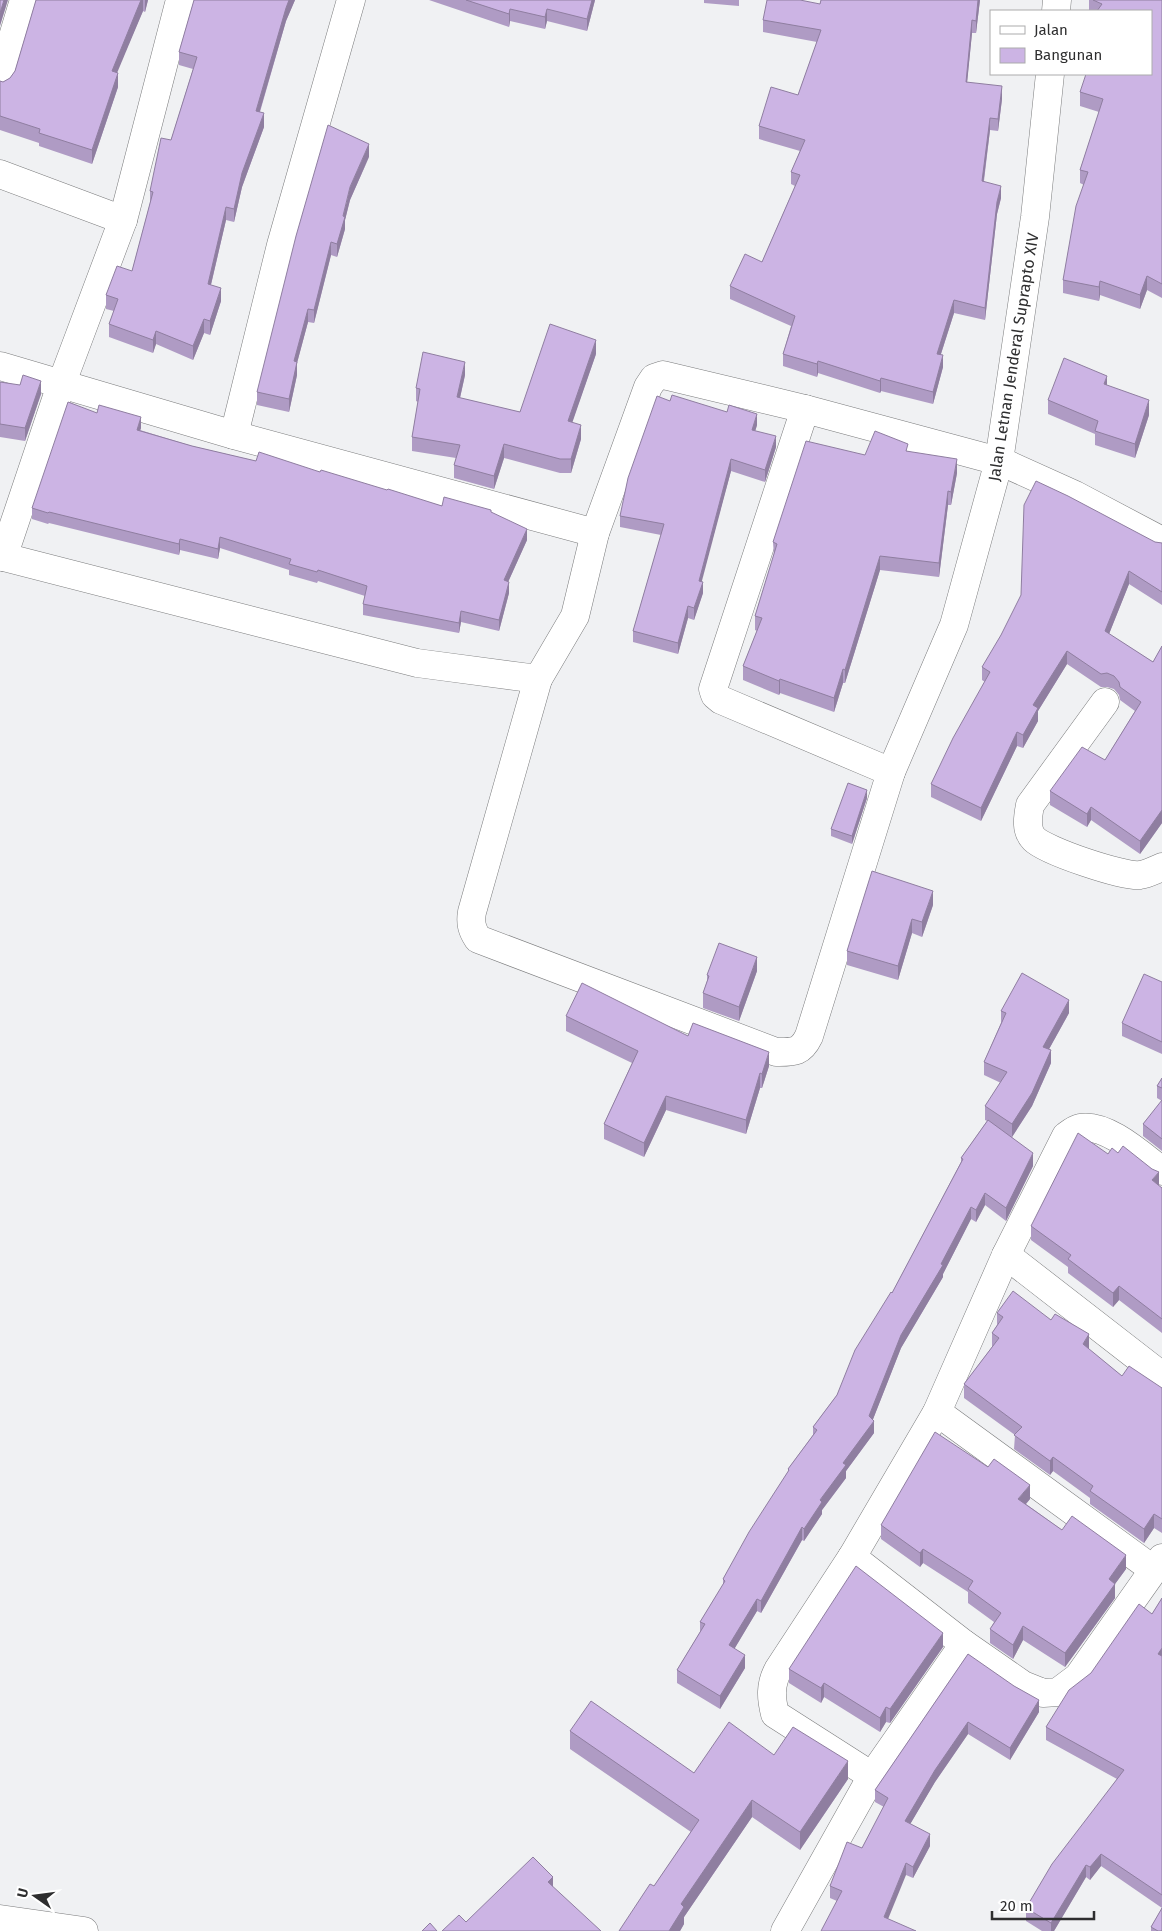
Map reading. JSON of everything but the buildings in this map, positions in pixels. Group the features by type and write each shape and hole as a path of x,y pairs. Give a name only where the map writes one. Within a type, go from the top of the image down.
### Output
{"street":[{"path":"0,80 24,0"},
{"path":"180,0 123,220 61,385 1,556 417,663 538,679 575,616 595,533 648,387 654,378 663,375 805,409 999,461 1075,495 1162,541"},
{"path":"234,435 281,245 351,0"},
{"name":"Jalan Letnan Jenderal Suprapto XIV","path":"538,679 472,912 470,921 472,930 478,939 776,1052 792,1052 804,1047 891,772 954,625 999,461 1035,217 1050,75"},
{"path":"0,174 123,220"},
{"path":"0,366 234,435 595,533"},
{"path":"805,409 713,689 715,695 721,700 891,772"},
{"path":"1105,702 1030,806 1027,823 1033,838 1054,850 1101,867 1139,875 1162,867"},
{"path":"872,1776 775,1714 772,1702 773,1680 852,1557 937,1412 1006,1255 1066,1136 1078,1128 1102,1131 1126,1144 1162,1171"},
{"path":"1006,1255 1162,1376"},
{"path":"852,1557 964,1644 1023,1685 1043,1693 1058,1692 1078,1677 1158,1564 937,1412"},
{"path":"785,1931 872,1776 964,1644"},
{"path":"0,1919 84,1931"}]}
